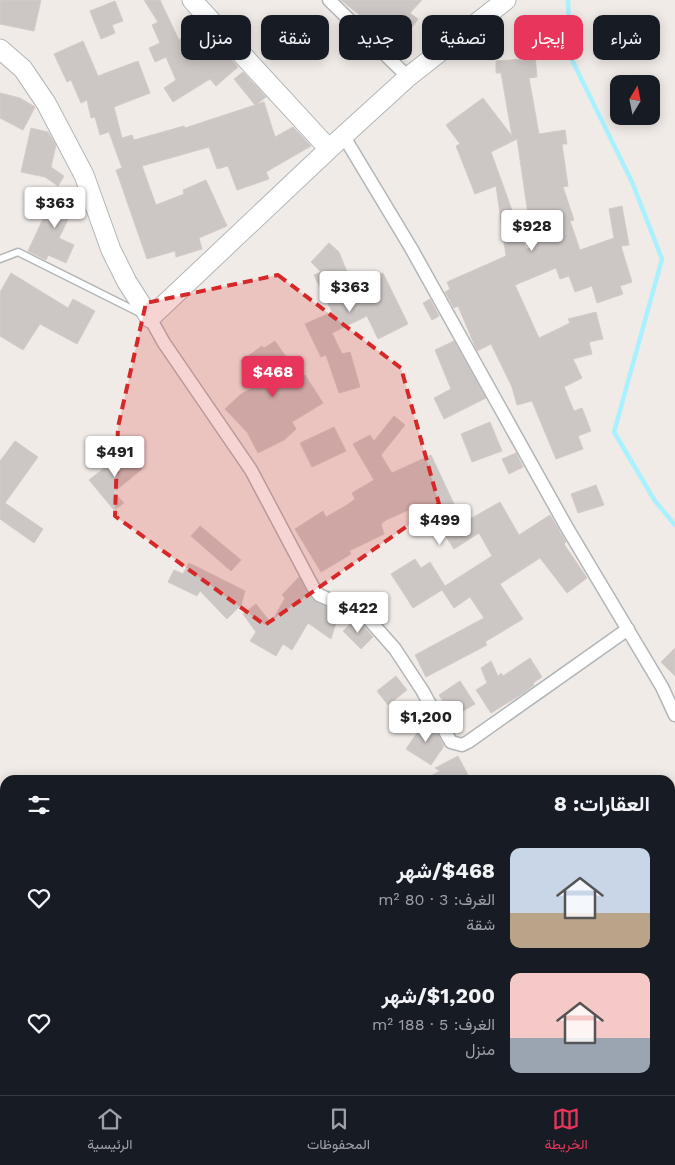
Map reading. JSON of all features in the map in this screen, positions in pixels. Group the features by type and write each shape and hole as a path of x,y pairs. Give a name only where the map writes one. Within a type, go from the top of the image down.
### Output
{"main road":[{"path":"192,0 329,149"},
{"path":"0,49 23,70 46,103 84,175 108,242 126,282 150,318 408,77 506,0"}],"street":[{"path":"329,0 408,77"},
{"path":"343,136 411,248 566,526 628,630 675,715"},
{"path":"150,318 164,343 251,470 313,587 319,595 365,615 406,665 451,742 462,745 468,742 628,630"}],"lane":[{"path":"0,259 18,252 150,318"}],"highlighted area":[{"path":"278,275 401,368 439,504 265,625 115,516 118,427 146,303"}],"building":[{"path":"0,0 41,0 34,31 0,24"},
{"path":"144,0 160,0 179,40 181,38 181,60 232,60 238,67 216,86 210,79 173,102 164,88 176,80 166,57 155,62 149,48 160,43 152,25 158,22"},
{"path":"341,0 422,0 410,13 418,19 412,27 412,15 359,15"},
{"path":"115,1 123,21 112,25 115,33 101,39 90,11"},
{"path":"83,41 98,76 138,61 150,93 114,107 122,138 132,135 134,140 184,126 185,128 255,105 234,79 243,72 266,97 257,104 264,102 275,137 293,127 311,146 266,172 269,179 237,190 228,166 217,169 209,147 142,166 156,205 184,194 183,190 206,180 227,226 199,238 202,249 176,257 175,251 147,259 116,170 122,168 109,132 100,135 95,117 91,118 87,100 81,103 71,80 67,82 54,54"},
{"path":"535,60 537,77 529,78 539,134 565,130 567,144 562,144 568,186 563,187 574,220 570,221 580,250 614,238 609,209 622,206 629,245 621,246 632,282 620,286 623,294 597,303 592,286 575,292 569,276 560,279 556,268 515,285 539,338 570,323 568,319 596,312 603,339 589,342 592,354 573,359 582,378 564,387 574,411 582,408 591,431 578,436 583,449 556,459 532,401 517,405 512,387 491,344 477,351 458,306 454,308 445,292 450,289 447,282 506,256 496,186 475,194 456,146 460,144 446,125 483,98 512,136 501,73 496,73 496,61","holes":["517,139 533,248 526,249 491,152"]},
{"path":"0,93 20,98 35,107 23,130 0,118"},
{"path":"31,128 48,132 56,145 51,167 64,176 58,186 45,177 21,172"},
{"path":"57,189 78,199 59,238 74,245 66,263 48,255 46,260 28,251"},
{"path":"329,243 339,252 353,287 383,273 408,324 378,339 367,316 332,333 342,354 350,352 360,387 339,393 326,355 321,357 305,324 332,312 314,275 321,272 311,262"},
{"path":"11,273 68,308 73,299 95,311 77,344 40,324 23,350 0,336 0,292"},
{"path":"430,299 439,316 432,320 423,303"},
{"path":"275,341 301,378 305,375 323,403 292,422 296,429 284,440 258,453 247,432 225,409 241,394 258,385 241,361 262,346 264,348"},
{"path":"454,341 486,398 444,419 434,398 451,389 435,350"},
{"path":"394,416 405,425 381,455 392,473 431,455 463,523 500,502 519,535 550,515 566,542 564,544 587,578 567,593 540,558 500,584 523,619 485,642 487,645 426,677 415,655 484,618 470,597 454,608 442,590 413,608 391,574 415,559 421,568 430,562 445,586 492,556 479,533 454,549 439,526 426,532 415,507 386,520 381,524 384,534 349,551 351,554 321,572 295,529 323,511 326,517 347,505 355,499 352,493 374,480 353,444 370,435 374,441"},
{"path":"490,422 502,451 472,462 461,434"},
{"path":"334,427 346,451 312,467 300,443"},
{"path":"15,441 38,457 5,503 43,529 34,543 0,519 0,461"},
{"path":"127,450 142,469 114,492 124,503 114,510 89,480"},
{"path":"516,453 523,467 509,474 502,459"},
{"path":"596,485 604,505 578,513 571,494"},
{"path":"200,526 241,560 231,571 191,536"},
{"path":"189,563 245,591 241,605 227,619 200,591 197,596 168,582 174,570 183,574"},
{"path":"299,577 313,600 339,613 331,639 308,623 292,650 283,644 276,656 250,641 256,632 243,614 256,604 271,623 285,598 282,595"},
{"path":"355,619 373,637 361,649 343,631"},
{"path":"675,648 675,676 661,662"},
{"path":"530,658 542,677 525,692 491,713 476,690 487,683 481,668 491,661 498,676 501,673 503,676"},
{"path":"396,676 407,690 388,705 377,691"},
{"path":"460,681 475,704 453,717 439,695"},
{"path":"428,717 444,746 431,765 406,749"},
{"path":"458,756 468,775 432,775 440,771 435,768"}],"waterway":[{"path":"568,0 570,56 632,182 662,259 614,432 655,501 675,525"}]}
